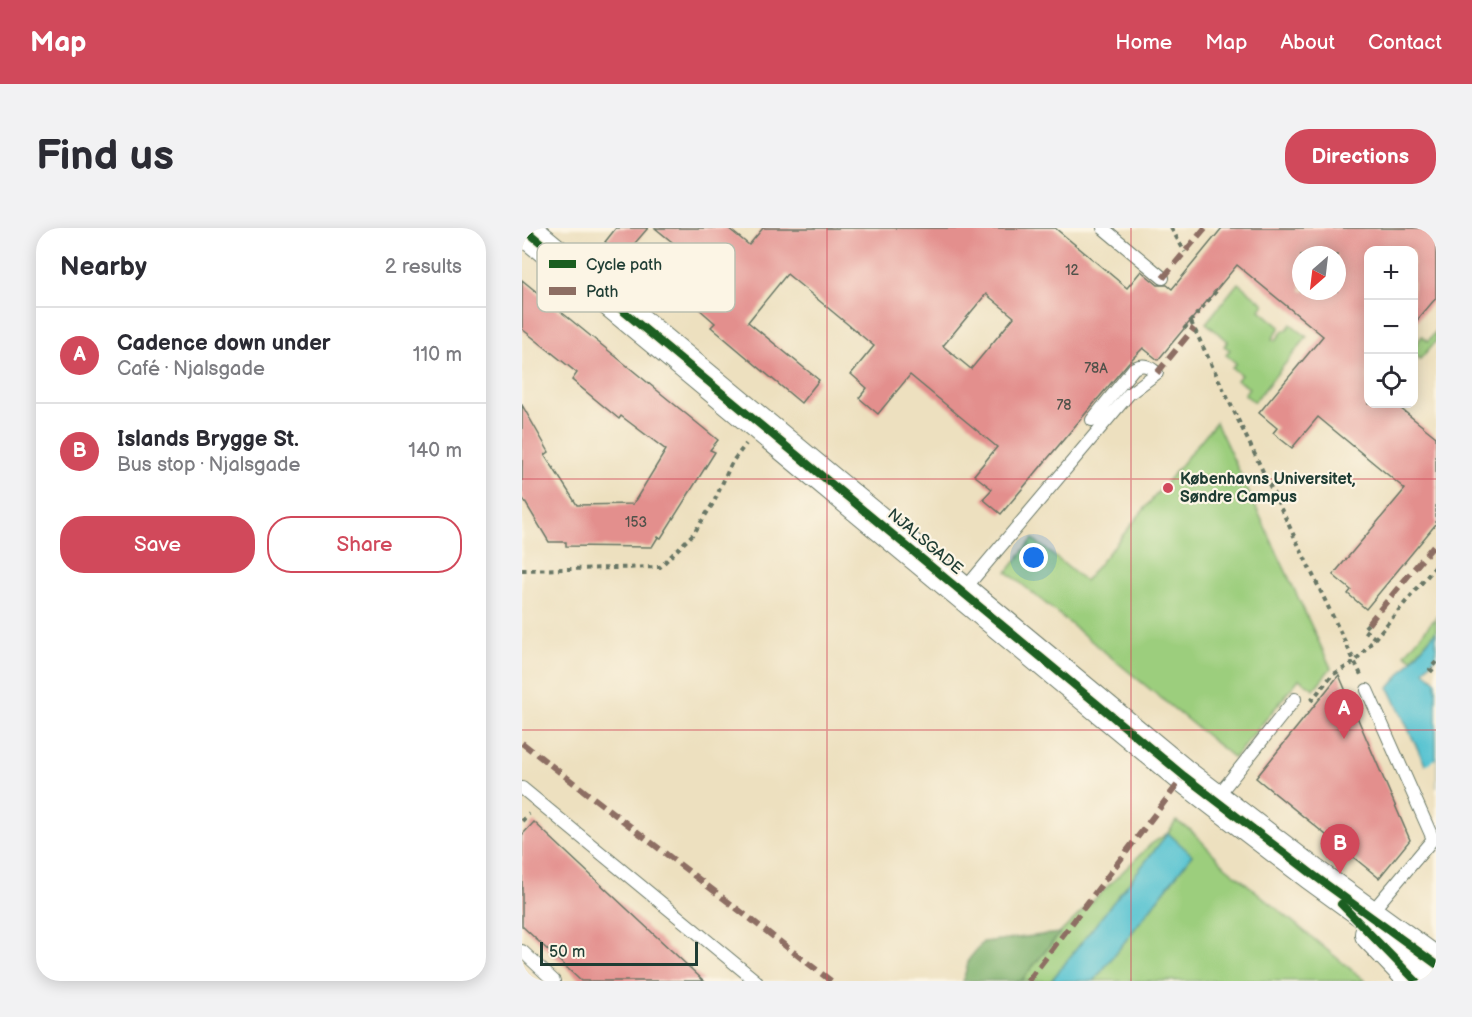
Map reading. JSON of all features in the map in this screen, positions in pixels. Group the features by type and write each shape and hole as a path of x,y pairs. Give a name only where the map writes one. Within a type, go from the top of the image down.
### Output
{"street":[{"name":"NJALSGADE","path":"627,312 1184,776 1312,874 1436,964"},
{"name":"NJALSGADE","path":"1312,874 1416,981"}],"lane":[{"path":"1103,228 1163,278"},
{"path":"963,591 1129,394 1157,373 1147,365 1134,368 1092,420"},
{"path":"1367,690 1433,839 1369,915"},
{"path":"1215,798 1295,699"},
{"path":"522,788 756,981"},
{"path":"525,959 554,981"}],"path":[{"path":"1172,228 1185,252"},
{"path":"1184,329 1218,290"},
{"path":"1191,322 1355,662 1436,566"},
{"path":"522,570 660,567 694,533 714,502 732,462 760,424"},
{"path":"1368,624 1364,629 1375,638"},
{"path":"1436,662 1430,669 1436,674"}],"green space":[{"path":"1238,283 1264,304 1260,310 1280,327 1272,339 1275,341 1291,324 1307,337 1254,402 1244,394 1249,388 1237,380 1241,375 1232,368 1236,363 1226,355 1230,350 1224,346 1228,341 1206,323"},
{"path":"1436,331 1436,341 1420,359 1418,342 1422,336 1428,341"},
{"path":"1216,422 1331,668 1314,689 1299,679 1234,758 1007,572 1033,539 1085,581"},
{"path":"1436,617 1436,631 1412,659 1405,654"},
{"path":"1176,821 1191,830 1225,866 1365,981 1094,981 1192,855 1168,833"},
{"path":"1168,833 1051,981 1021,981 1060,933 1151,844"},
{"path":"1060,933 1021,981 963,981 969,959 983,942"}],"water":[{"path":"1436,631 1436,656 1424,671 1436,681 1436,788 1389,688"},
{"path":"1168,833 1192,855 1094,981 1051,981"}],"pier":[{"path":"1436,759 1436,791 1423,767"}],"building":[{"path":"616,228 648,228 635,243 605,242"},
{"path":"655,228 728,228 749,245 763,228 1055,228 1127,288 1141,271 1158,285 1167,285 1172,289 1222,228 1436,228 1436,298 1418,319 1418,246 1364,246 1364,408 1400,408 1436,437 1436,524 1366,609 1348,594 1351,590 1333,575 1405,489 1318,417 1292,448 1273,433 1277,428 1259,413 1323,336 1237,265 1158,360 1143,348 1128,363 1001,514 983,499 992,489 974,475 997,447 910,375 878,414 859,398 867,388 851,374 874,346 787,274 748,322 819,380 801,403 711,327 715,323 703,312 735,312 735,243 673,243","holes":["986,294 1014,317 971,369 943,346"]},
{"path":"522,280 537,292 537,312 561,312 718,440 710,450 715,452 661,538 658,537 652,547 566,546 566,542 549,542 522,497 522,405 549,452 545,455 577,505 633,504 666,450 621,416 619,419 572,380 577,373 522,329"},
{"path":"1339,675 1410,840 1379,878 1256,778"},
{"path":"534,822 704,981 581,981 522,926 522,835"}],"marked path":[{"path":"1163,278 1205,228"},
{"path":"1157,373 1194,328"},
{"path":"1368,624 1434,545"},
{"path":"522,743 831,981"},
{"path":"1028,981 1184,776"}],"cycle path":[{"path":"523,228 541,243"},
{"path":"624,312 1184,776 1312,874 1436,964"},
{"path":"1341,904 1416,981"}],"place":[{"name":"Københavns Universitet, Søndre Campus","path":"1168,488"},
{"name":"Cadence down under","path":"1344,739"},
{"name":"Islands Brygge St.","path":"1340,874"}]}
